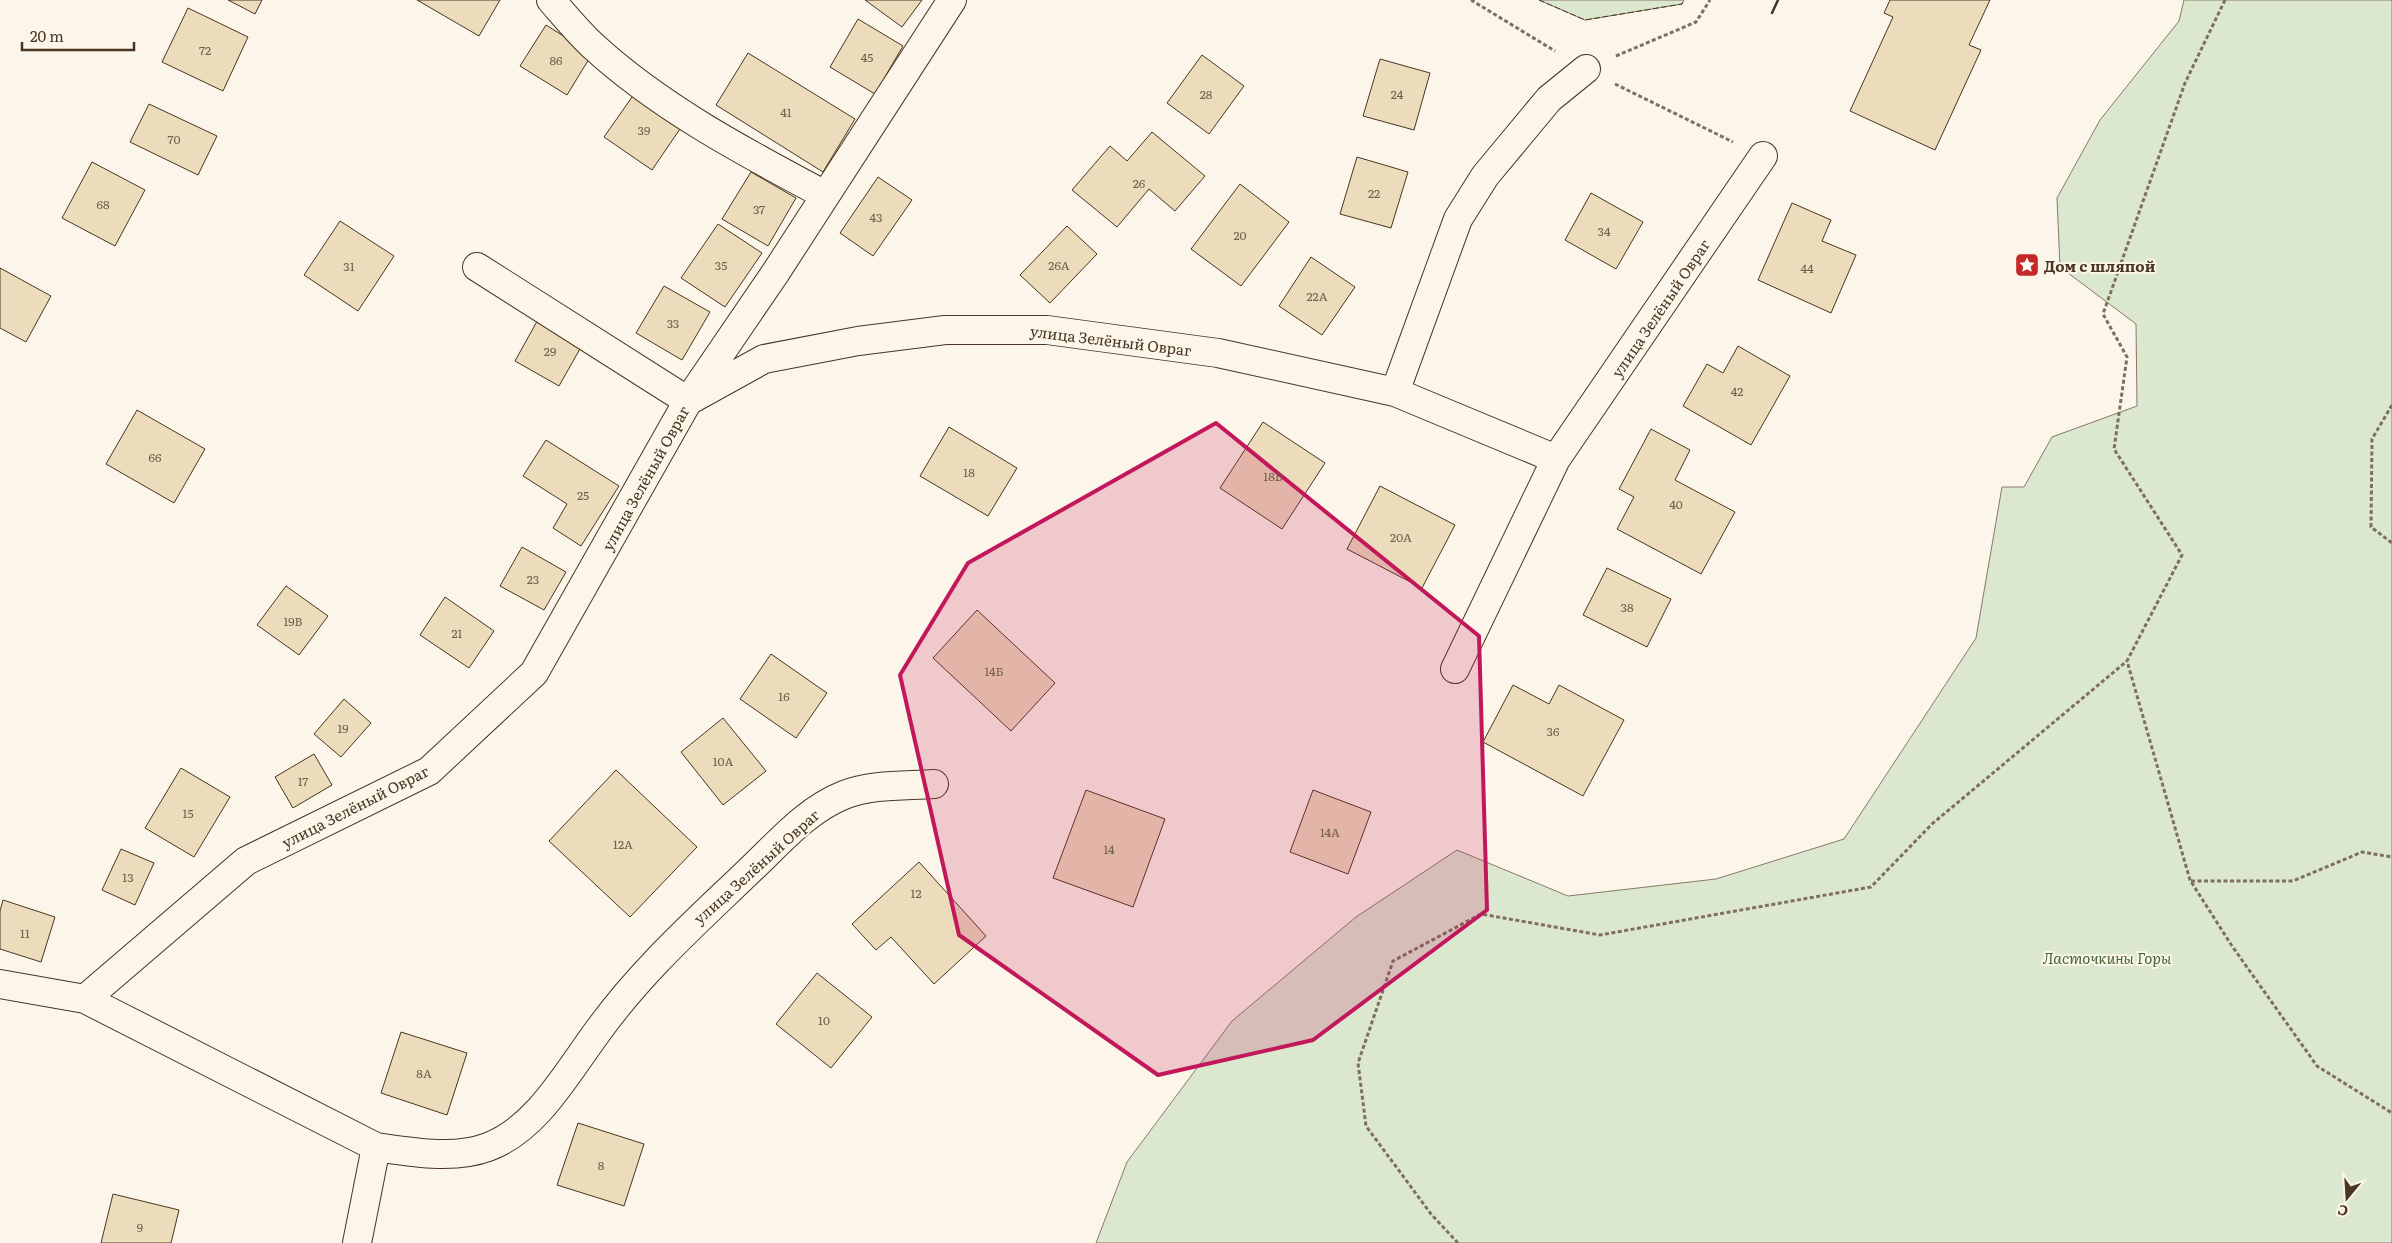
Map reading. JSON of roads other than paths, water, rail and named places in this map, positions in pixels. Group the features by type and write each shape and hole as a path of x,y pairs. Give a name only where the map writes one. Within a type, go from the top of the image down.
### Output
{"street":[{"path":"551,0 592,44 637,82 743,151 826,195"},
{"path":"477,268 688,402 826,195 952,0"},
{"path":"1395,392 1458,219 1485,176 1548,99 1586,69"},
{"name":"улица Зелёный Овраг","path":"1455,668 1556,459 1763,156"},
{"name":"улица Зелёный Овраг","path":"85,999 246,861 429,771 534,673 688,402 764,359 878,339 945,330 1047,330 1218,353 1395,392 1556,459"},
{"name":"улица Зелёный Овраг","path":"0,984 85,999 376,1147 411,1152 465,1153 488,1147 511,1136 545,1102 611,1012 663,952 808,816 846,794 885,787 934,784"},
{"path":"357,1243 376,1147"}],"place":[{"name":"Дом с шляпой","path":"2027,265"}],"park label":[{"name":"Ласточкины Горы","path":"2107,957"}]}
